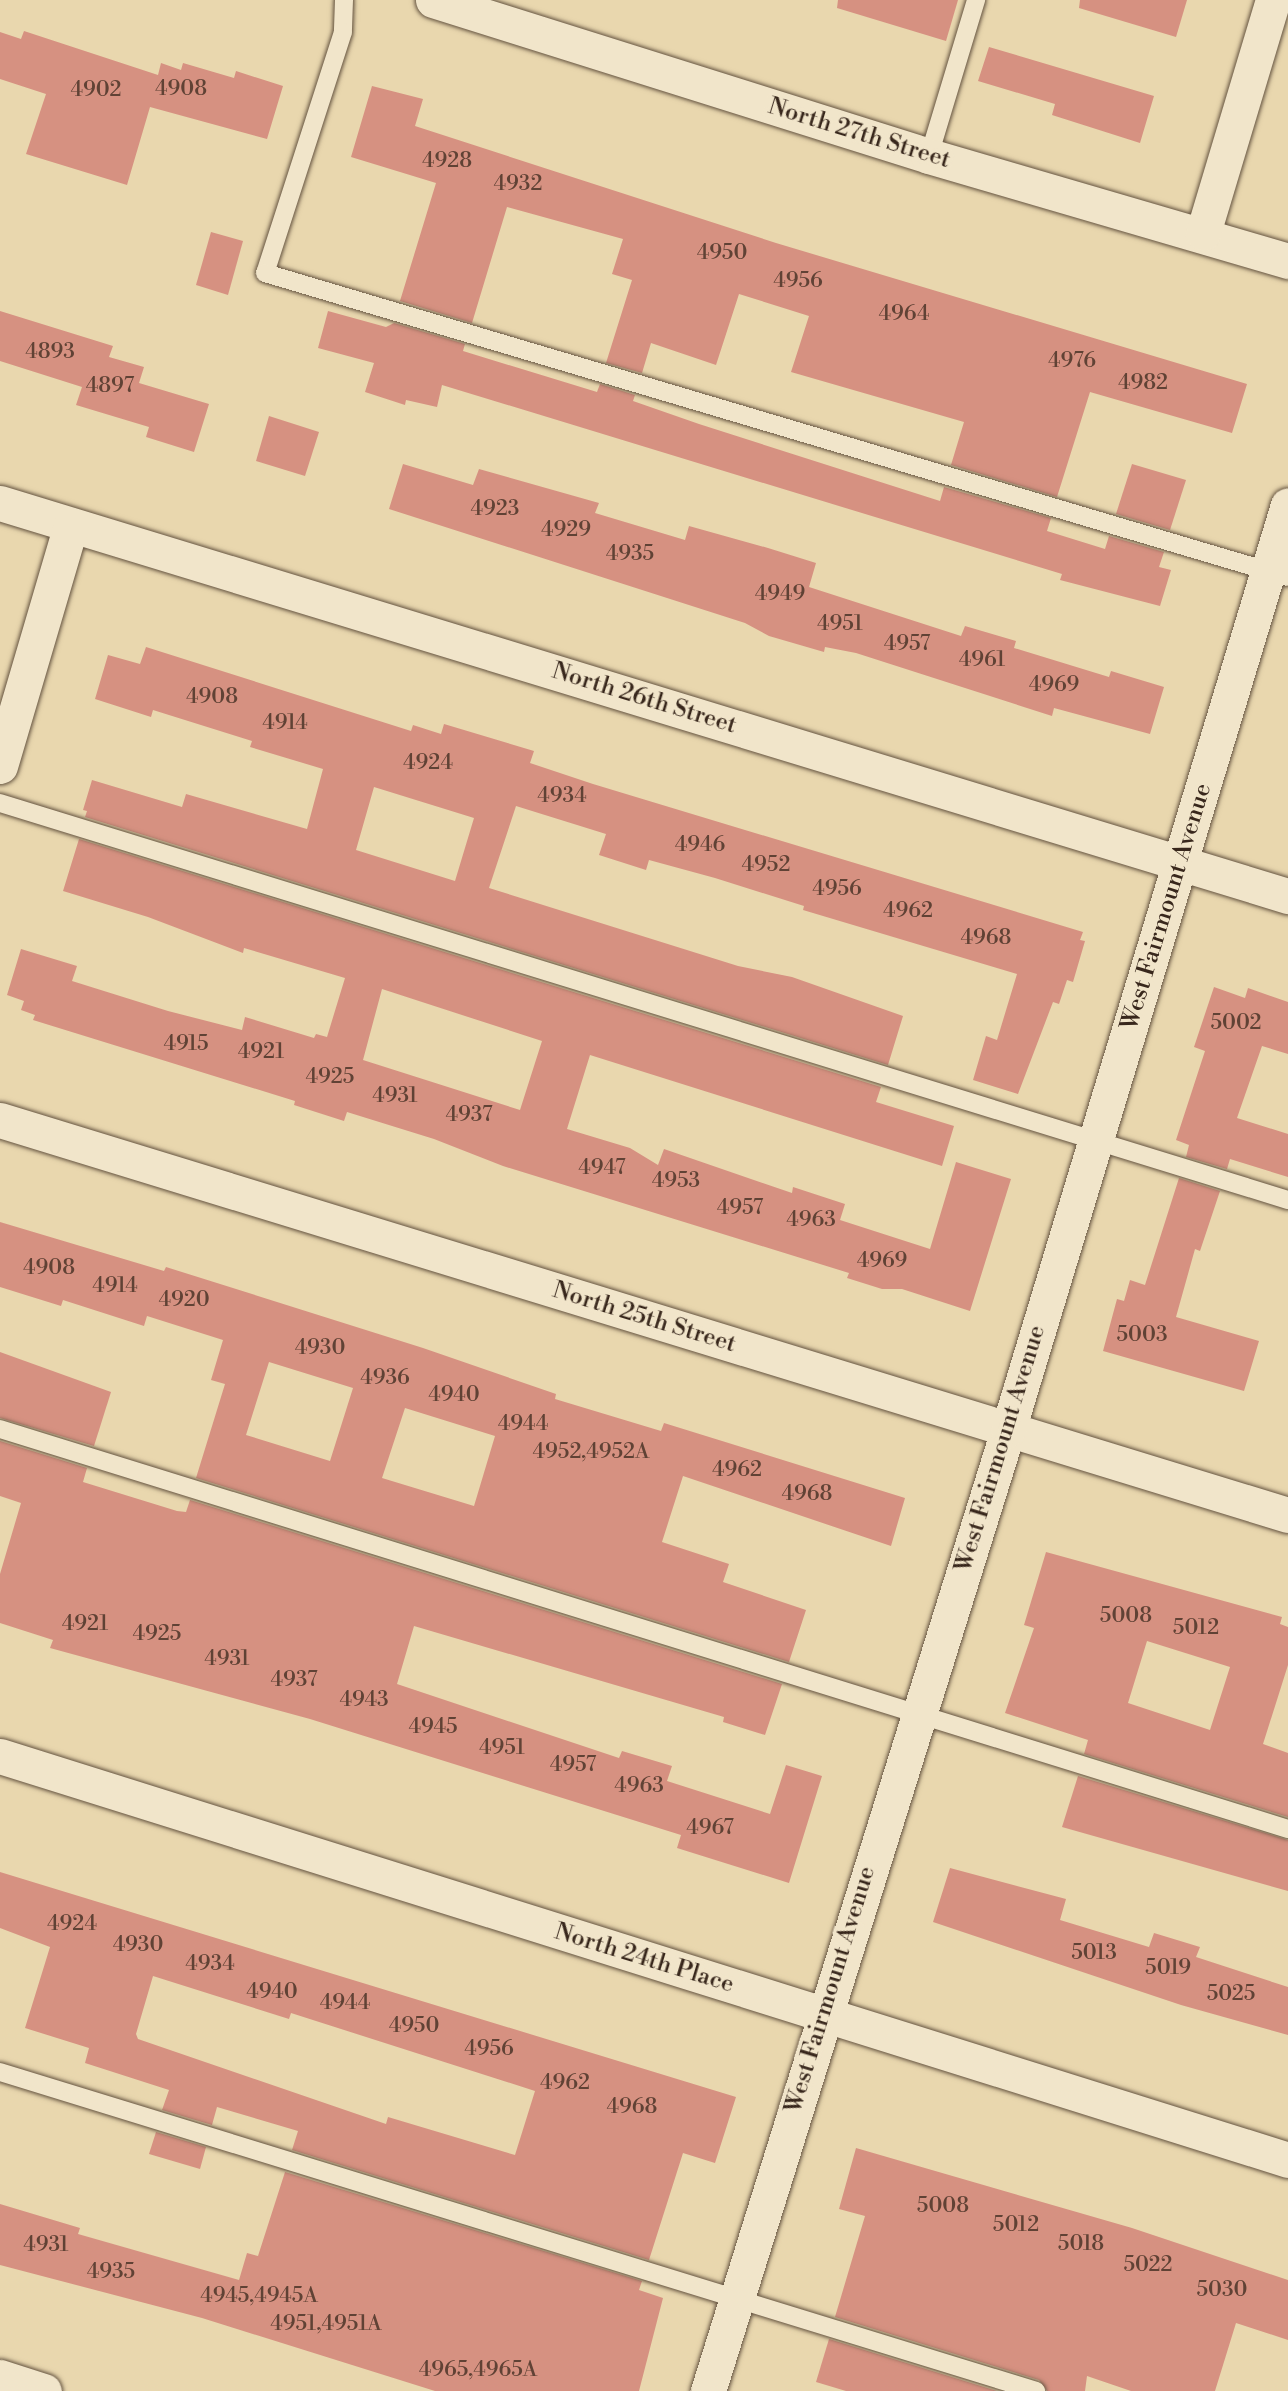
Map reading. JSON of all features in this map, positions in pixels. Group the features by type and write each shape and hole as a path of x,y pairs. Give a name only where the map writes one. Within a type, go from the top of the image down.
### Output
{"street":[{"name":"North 27th Street","path":"433,0 929,156 1203,233 1288,261"},
{"path":"1203,233 1273,0"},
{"name":"North 26th Street","path":"0,503 1288,896"},
{"name":"West Fairmount Avenue","path":"708,2391 823,2015 1008,1430 1180,862 1278,574 1288,505"},
{"path":"0,766 71,525"},
{"name":"North 25th Street","path":"0,1120 1288,1516"},
{"name":"North 24th Place","path":"0,1756 1288,2160"},
{"path":"0,2377 44,2391"}],"lane":[{"path":"344,0 343,32 265,273 1278,574"},
{"path":"929,156 976,0"},
{"path":"0,803 1288,1200"},
{"path":"0,1429 1288,1829"},
{"path":"0,2072 1036,2391"}],"building":[{"path":"838,0 958,0 946,41 837,8"},
{"path":"1080,0 1187,0 1176,37 1079,8"},
{"path":"24,31 158,75 161,63 181,70 183,63 234,78 236,71 283,86 267,139 150,107 127,185 26,154 46,94 0,79 0,32 21,39"},
{"path":"989,47 1154,96 1140,143 1052,115 1055,104 978,81"},
{"path":"372,86 423,99 415,126 776,243 1247,384 1232,433 1090,392 1057,497 951,465 964,422 791,372 809,316 739,294 716,365 651,343 642,373 606,363 632,280 612,274 623,239 507,207 472,323 400,301 436,183 351,157"},
{"path":"211,232 243,241 228,295 196,285"},
{"path":"0,311 113,346 109,357 144,367 139,383 209,404 194,452 146,437 149,427 76,405 82,387 0,361"},
{"path":"328,311 386,327 394,323 465,344 463,351 597,392 600,384 635,395 633,401 699,424 940,501 944,487 1051,518 1047,531 1105,549 1109,536 1164,552 1159,567 1171,570 1160,606 1060,580 1062,574 442,385 437,407 406,400 405,405 365,392 374,363 318,348"},
{"path":"269,416 319,432 305,476 256,461"},
{"path":"403,464 473,485 479,469 599,503 595,513 685,540 689,526 768,548 816,563 809,587 961,636 965,626 1016,641 1014,648 1109,677 1111,671 1164,687 1150,734 1054,708 1052,716 856,653 825,647 824,652 769,636 745,623 389,509"},
{"path":"1132,464 1186,480 1170,530 1116,514"},
{"path":"146,647 411,731 413,725 441,734 444,724 534,751 530,763 593,784 1083,932 1080,940 1085,941 1073,982 1067,980 1059,1004 1053,1002 1018,1094 973,1080 986,1036 997,1040 1017,974 803,910 804,906 715,878 649,860 646,870 599,855 606,834 516,806 489,888 738,966 792,977 903,1016 888,1065 85,817 87,811 83,810 92,780 182,807 186,794 307,829 323,769 250,747 252,741 153,710 151,717 95,699 108,655 140,664","holes":["374,787 474,818 455,881 356,850"]},
{"path":"79,839 881,1087 876,1102 954,1126 942,1166 590,1055 567,1129 630,1148 658,1165 664,1149 792,1193 793,1187 845,1204 840,1220 930,1249 956,1162 1011,1179 970,1311 902,1289 882,1289 847,1278 849,1273 503,1166 434,1139 347,1112 344,1121 294,1105 295,1101 33,1020 35,1015 21,1010 24,1001 7,995 21,949 77,966 72,981 168,1011 242,1030 245,1017 314,1038 316,1034 327,1037 345,978 244,948 243,953 148,917 63,891","holes":["382,989 542,1041 520,1110 363,1060"]},
{"path":"1214,987 1245,998 1248,988 1288,1002 1288,1054 1262,1046 1237,1118 1288,1134 1288,1177 1230,1159 1227,1169 1186,1157 1189,1145 1176,1140 1205,1051 1194,1047"},
{"path":"1179,1178 1220,1191 1200,1251 1195,1249 1176,1317 1259,1341 1244,1391 1103,1351 1117,1299 1124,1301 1130,1280 1145,1285"},
{"path":"0,1222 164,1271 166,1267 423,1348 556,1394 555,1399 661,1431 664,1423 905,1498 891,1546 683,1476 662,1542 729,1564 723,1582 806,1610 789,1662 196,1478 225,1384 211,1380 223,1340 147,1316 144,1326 63,1300 61,1306 0,1287","holes":["269,1362 353,1388 330,1461 246,1435","405,1408 495,1436 474,1506 382,1478"]},
{"path":"0,1352 111,1392 94,1446 0,1418"},
{"path":"0,1441 87,1468 83,1482 177,1511 186,1512 190,1500 782,1684 765,1735 723,1722 724,1717 414,1626 397,1684 619,1758 622,1751 672,1766 667,1781 770,1814 786,1765 822,1776 789,1883 677,1848 681,1835 310,1719 50,1648 53,1640 0,1623 0,1574 21,1503 0,1496"},
{"path":"1046,1552 1282,1617 1280,1624 1288,1627 1288,1665 1263,1744 1288,1753 1288,1817 1084,1754 1088,1740 1005,1713 1034,1628 1024,1625","holes":["1147,1641 1230,1667 1210,1730 1128,1703"]},
{"path":"1078,1776 1288,1840 1288,1891 1062,1827"},
{"path":"950,1868 1066,1899 1060,1920 1149,1947 1154,1933 1200,1947 1196,1957 1288,1987 1288,2035 1181,2005 933,1922"},
{"path":"0,1872 736,2097 715,2163 683,2153 649,2260 292,2150 298,2131 217,2107 212,2125 162,2110 169,2090 85,2063 89,2048 25,2028 50,1947 0,1928","holes":["153,1976 289,2019 291,2013 535,2091 515,2155 388,2117 386,2124 138,2039 136,2034"]},
{"path":"156,2132 206,2147 200,2169 149,2154"},
{"path":"856,2148 1132,2228 1288,2280 1288,2340 1236,2323 1215,2391 1131,2391 1087,2376 1085,2391 1047,2391 1039,2380 835,2317 865,2216 839,2209"},
{"path":"285,2172 642,2281 639,2290 663,2298 639,2391 435,2391 202,2318 0,2265 0,2204 80,2228 78,2234 239,2280 247,2253 258,2256"},
{"path":"829,2339 997,2391 846,2391 816,2382"}]}
